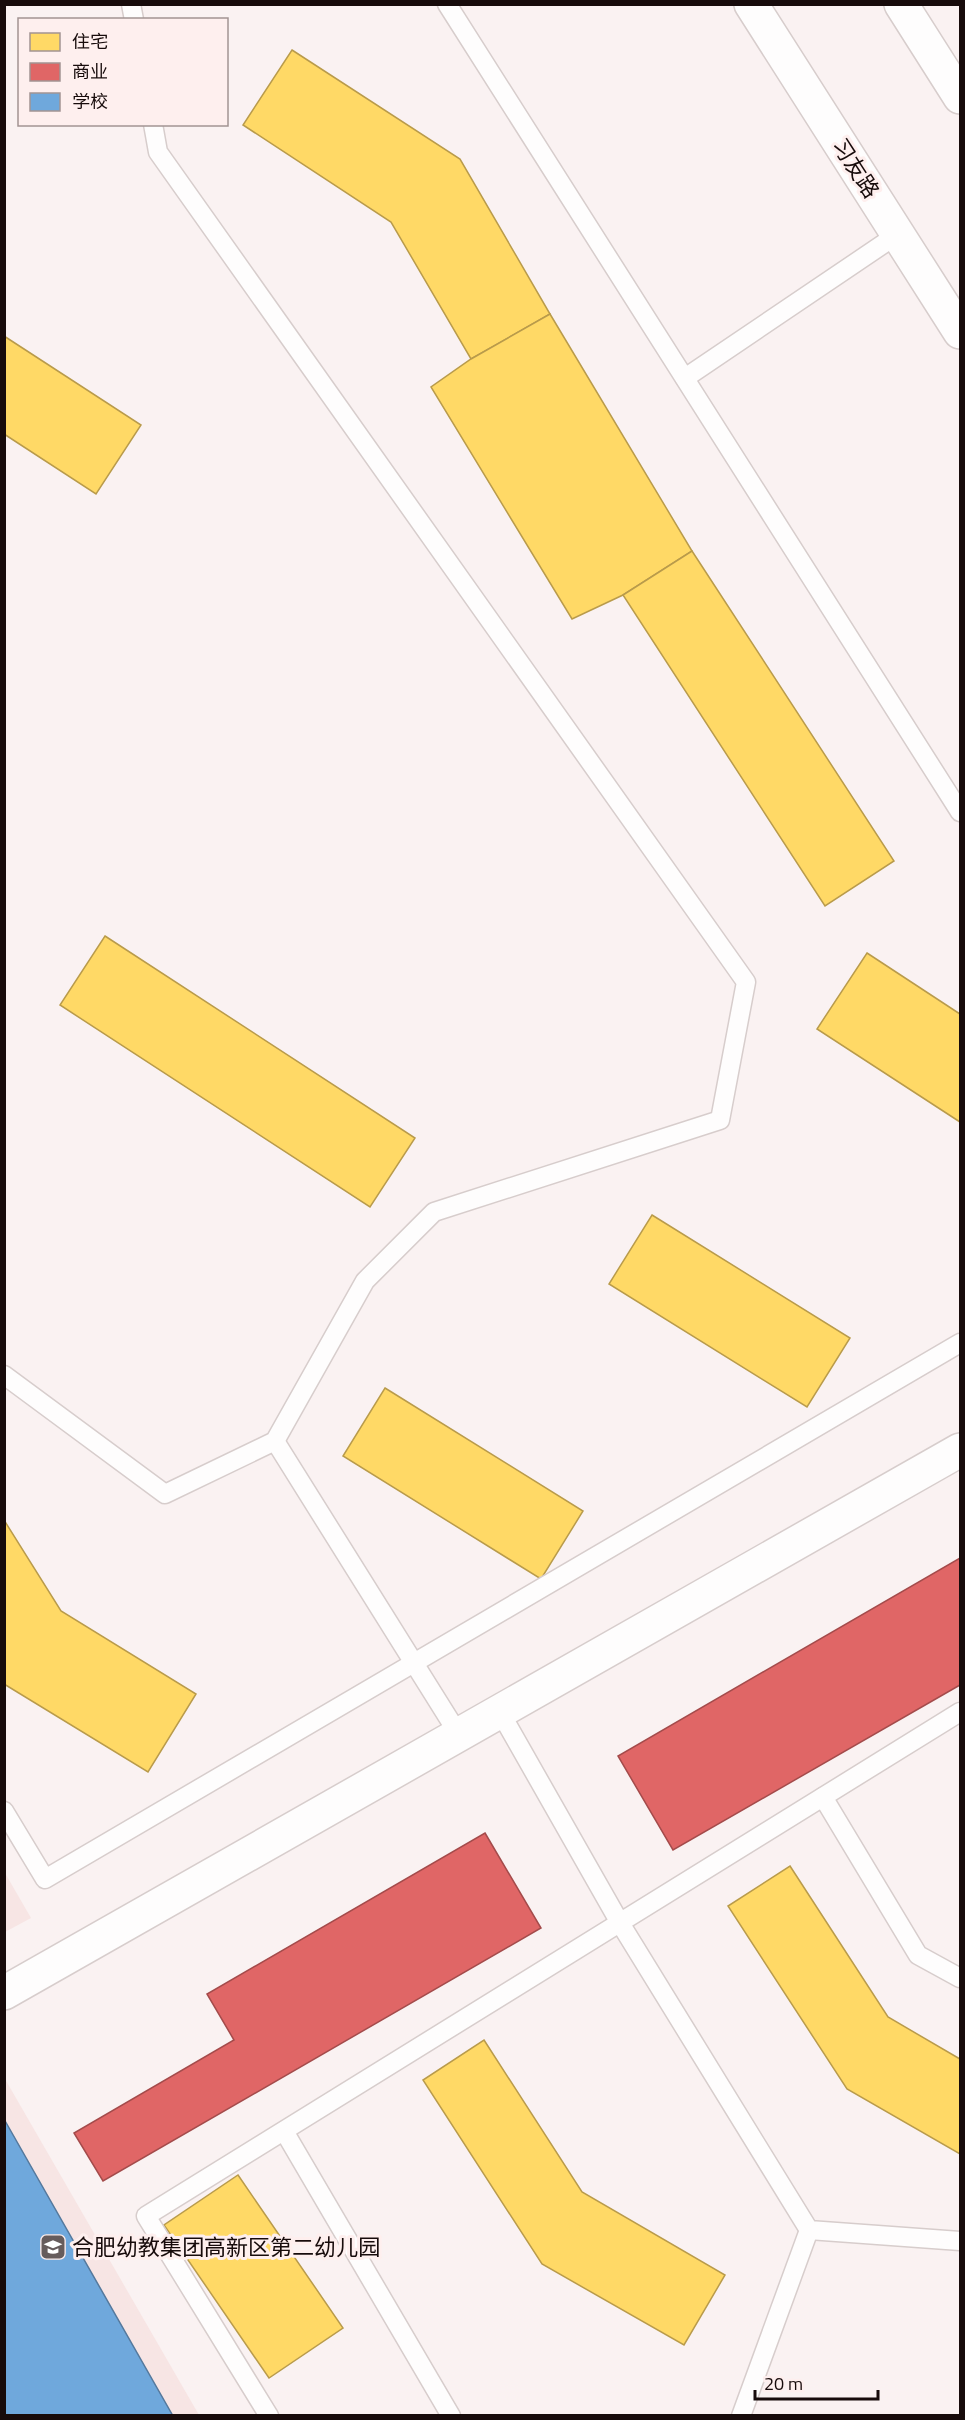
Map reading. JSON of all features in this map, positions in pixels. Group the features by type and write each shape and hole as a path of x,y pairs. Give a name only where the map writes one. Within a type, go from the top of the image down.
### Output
{"street":[{"name":"习友路","path":"751,4 960,332"},
{"path":"901,4 960,97"},
{"path":"4,1993 960,1450"}],"lane":[{"path":"447,4 960,812"},
{"path":"4,1375 165,1494 275,1441 364,1281 434,1212 720,1120 746,982 158,152 153,126"},
{"path":"685,378 898,234"},
{"path":"4,1810 45,1879 960,1342"},
{"path":"275,1441 459,1735"},
{"path":"500,1712 620,1923 810,2230"},
{"path":"269,2415 146,2216 960,1712"},
{"path":"823,1797 918,1955 960,1978"},
{"path":"284,2131 451,2415"},
{"path":"810,2230 960,2241"},
{"path":"741,2415 810,2230"}],"shaded area":[{"path":"5,1873 31,1918 4,1932"},
{"name":"合肥幼教集团高新区第二幼儿园","path":"5,2079 199,2415 5,2415"}],"building: 住宅":[{"path":"292,50 460,159 550,314 471,359 391,222 243,125"},
{"path":"550,314 692,551 623,595 572,619 431,387 471,359"},
{"path":"4,336 141,425 96,494 4,434"},
{"path":"692,551 894,861 825,906 623,595"},
{"path":"105,936 415,1138 370,1207 60,1005"},
{"path":"867,953 960,1014 960,1122 817,1029"},
{"path":"652,1215 850,1338 807,1407 609,1284"},
{"path":"385,1388 583,1511 541,1579 343,1456"},
{"path":"4,1520 61,1611 196,1694 148,1772 4,1684"},
{"path":"790,1866 888,2017 960,2059 960,2154 847,2089 728,1906"},
{"path":"484,2040 582,2192 725,2275 684,2345 542,2264 423,2080"},
{"path":"238,2175 343,2328 269,2378 164,2225"}],"building: 商业":[{"path":"960,1558 960,1685 673,1850 618,1756"},
{"path":"485,1833 541,1928 103,2181 74,2133 234,2040 207,1994"}],"building: 学校":[{"name":"合肥幼教集团高新区第二幼儿园","path":"4,2119 173,2416 4,2416"}],"place":[{"name":"合肥幼教集团高新区第二幼儿园","path":"53,2247"}]}
